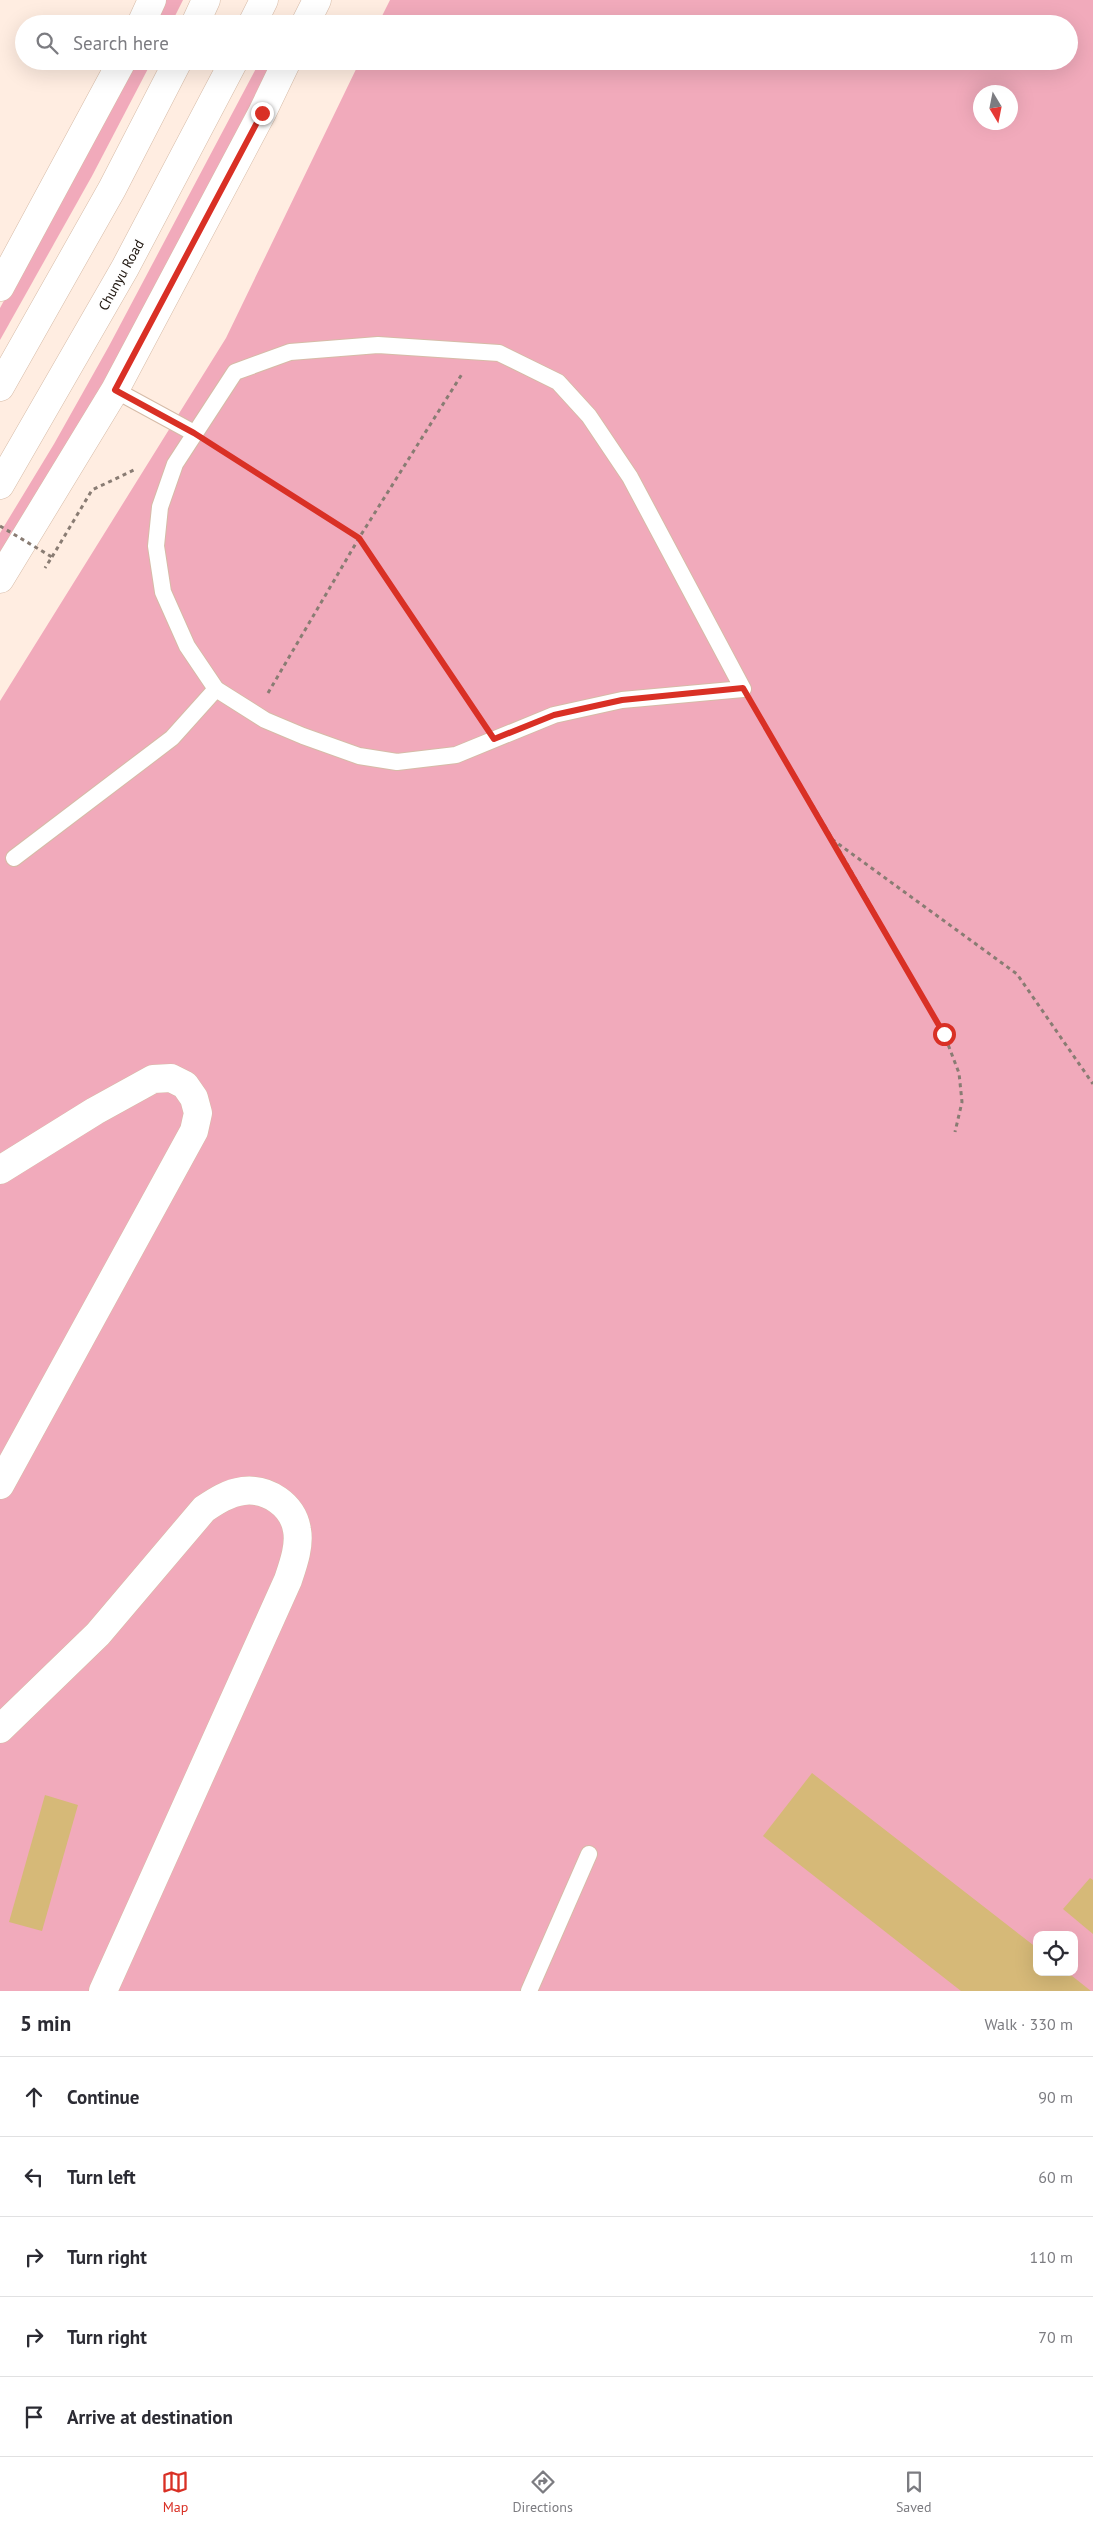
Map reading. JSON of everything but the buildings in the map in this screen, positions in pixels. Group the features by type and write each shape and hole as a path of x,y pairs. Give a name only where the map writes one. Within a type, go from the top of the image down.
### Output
{"street":[{"path":"144,15 152,0"},
{"path":"199,15 206,0"},
{"path":"256,15 264,0"},
{"path":"309,15 316,0"},
{"path":"0,287 117,70"},
{"path":"0,387 112,189 173,70"},
{"name":"Chunyu Road","path":"0,485 125,268 229,70"},
{"path":"0,579 115,390 262,113 283,70"},
{"path":"0,1170 95,1111 153,1079 170,1078 185,1084 194,1098 198,1113 194,1131 0,1485"},
{"path":"0,1729 98,1634 204,1509 221,1498 242,1491 263,1492 280,1502 290,1512 297,1531 295,1555 288,1580 103,1991"}],"lane":[{"path":"378,345 499,353 558,382 589,416 630,477 743,688 622,700 554,715 456,755 398,762 359,756 303,736 256,714 216,688 187,646 163,592 156,546 160,507 175,464 194,433 235,372 290,352 378,345"},
{"path":"115,390 194,433"},
{"path":"14,858 172,738 216,688"},
{"path":"529,1991 590,1854"}],"path":[{"path":"256,714 359,538 476,352"},
{"path":"194,433 359,538 494,739"},
{"path":"45,568 92,490 136,469"},
{"path":"0,526 52,557"},
{"path":"743,688 944,1034 959,1073 962,1102 955,1132"},
{"path":"833,840 1017,974 1093,1084"}],"shaded area":[{"path":"165,0 183,0 176,15 158,15"},
{"path":"390,0 1093,0 1093,1991 0,1991 0,701 226,338 356,70 1078,70 1078,15 382,15"},
{"path":"129,70 147,70 92,176 0,340 0,308"},
{"path":"255,70 272,70 122,353 0,560 0,533 54,444 109,346"}],"route":[{"path":"262,113 115,390 194,433 359,538 494,739 554,715 622,700 743,688 944,1034"}]}
